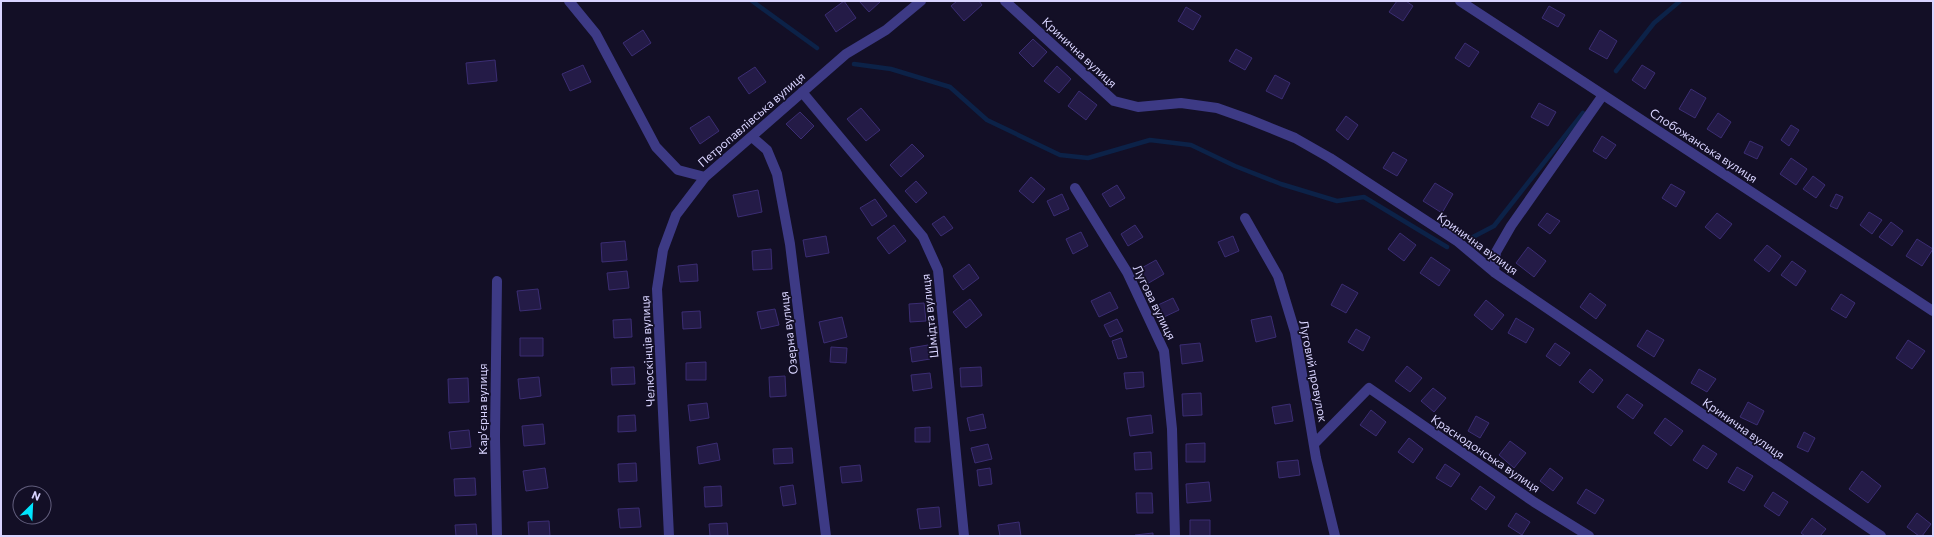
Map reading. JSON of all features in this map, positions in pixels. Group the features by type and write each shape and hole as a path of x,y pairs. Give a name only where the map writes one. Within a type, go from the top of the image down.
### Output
{"street":[{"name":"Петропавлівська вулиця","path":"569,1 596,34 656,148 678,170 705,177 846,54 886,30 921,1"},
{"name":"Кринична вулиця","path":"1005,1 1114,101 1138,107 1181,103 1217,108 1294,138 1330,158 1457,241 1494,272 1880,536"},
{"name":"Слобожанська вулиця","path":"1460,1 1933,311"},
{"name":"Шмідта вулиця","path":"802,92 923,237 938,270 964,536"},
{"path":"1494,272 1496,252 1511,226 1603,95"},
{"name":"Озерна вулиця","path":"752,137 767,150 777,174 790,244 826,536"},
{"name":"Челюскінців вулиця","path":"669,536 657,289 663,250 676,215 705,177"},
{"name":"Лугова вулиця","path":"1075,188 1127,272 1164,350 1172,428 1175,536"},
{"name":"Луговий провулок","path":"1245,218 1278,276 1295,332 1314,444 1335,536"},
{"name":"Кар'єрна вулиця","path":"497,281 494,437 497,536"},
{"name":"Краснодонська вулиця","path":"1314,444 1369,388 1534,502 1589,536"}],"building":[{"path":"844,1 856,18 836,32 825,15"},
{"path":"859,1 881,1 869,12"},
{"path":"957,1 979,1 982,5 964,21 951,6"},
{"path":"1397,1 1406,1 1413,6 1403,21 1389,12"},
{"path":"1549,6 1565,15 1558,27 1542,18"},
{"path":"1186,7 1201,16 1193,30 1178,21"},
{"path":"643,30 651,43 632,56 623,43"},
{"path":"1600,30 1617,41 1607,59 1589,49"},
{"path":"1033,39 1047,52 1033,67 1019,53"},
{"path":"1465,43 1479,52 1469,67 1455,58"},
{"path":"1236,49 1252,58 1245,70 1229,61"},
{"path":"495,60 497,81 468,84 466,63"},
{"path":"583,65 591,82 570,91 562,74"},
{"path":"1642,65 1655,73 1645,89 1632,80"},
{"path":"1057,66 1071,79 1059,93 1044,81"},
{"path":"755,67 766,82 749,94 738,78"},
{"path":"1275,75 1290,83 1282,99 1266,91"},
{"path":"1691,89 1706,98 1695,118 1679,109"},
{"path":"1079,91 1097,105 1086,120 1068,106"},
{"path":"1539,103 1556,112 1548,126 1531,117"},
{"path":"861,108 880,130 866,141 847,119"},
{"path":"800,112 814,126 801,139 786,124"},
{"path":"1718,113 1731,122 1721,138 1707,129"},
{"path":"709,116 719,131 700,144 690,128"},
{"path":"1346,116 1358,125 1348,140 1336,130"},
{"path":"1791,125 1799,130 1789,146 1781,140"},
{"path":"1602,136 1616,145 1606,159 1593,151"},
{"path":"1750,141 1763,147 1757,159 1744,153"},
{"path":"912,144 924,156 901,177 890,165"},
{"path":"1393,152 1407,160 1397,176 1383,168"},
{"path":"1791,158 1807,169 1796,185 1780,174"},
{"path":"1813,176 1825,185 1816,198 1803,189"},
{"path":"1031,177 1045,189 1033,203 1019,191"},
{"path":"916,181 927,193 916,203 905,191"},
{"path":"1435,183 1453,194 1442,213 1423,201"},
{"path":"1671,184 1685,192 1676,207 1662,198"},
{"path":"1117,185 1125,198 1110,207 1102,194"},
{"path":"758,190 762,212 738,217 733,195"},
{"path":"1062,194 1069,209 1054,216 1047,201"},
{"path":"1836,194 1843,197 1837,209 1830,206"},
{"path":"875,199 887,216 872,226 860,208"},
{"path":"1869,212 1882,220 1872,234 1860,225"},
{"path":"1547,213 1560,221 1550,234 1538,225"},
{"path":"1717,213 1732,224 1720,239 1705,227"},
{"path":"944,216 953,228 941,236 932,224"},
{"path":"1891,222 1903,231 1892,246 1879,237"},
{"path":"894,225 906,241 889,254 877,238"},
{"path":"1135,225 1143,237 1128,246 1121,234"},
{"path":"1081,232 1088,246 1073,254 1066,239"},
{"path":"1400,233 1416,245 1404,261 1388,249"},
{"path":"826,236 829,253 806,257 803,240"},
{"path":"1233,236 1239,251 1225,257 1218,242"},
{"path":"1917,239 1933,249 1922,266 1906,256"},
{"path":"625,241 627,260 602,262 601,243"},
{"path":"1767,245 1781,256 1769,272 1754,260"},
{"path":"1528,247 1546,261 1534,277 1516,263"},
{"path":"771,249 772,269 753,270 752,251"},
{"path":"1431,257 1450,270 1439,286 1420,273"},
{"path":"1156,260 1164,274 1147,284 1138,270"},
{"path":"1792,261 1806,271 1796,286 1781,275"},
{"path":"697,264 698,281 680,282 678,266"},
{"path":"969,264 979,278 963,290 953,276"},
{"path":"627,271 629,288 609,290 607,273"},
{"path":"1342,284 1358,293 1346,313 1331,305"},
{"path":"538,289 541,309 520,311 517,291"},
{"path":"1110,292 1118,308 1099,317 1091,301"},
{"path":"1590,293 1606,305 1596,319 1580,307"},
{"path":"1841,294 1855,303 1846,318 1831,309"},
{"path":"1173,298 1179,310 1164,317 1158,305"},
{"path":"970,299 982,315 966,328 953,312"},
{"path":"1486,300 1504,315 1492,330 1474,315"},
{"path":"924,303 926,321 910,322 909,304"},
{"path":"775,309 779,325 761,329 757,312"},
{"path":"700,311 701,328 683,329 682,312"},
{"path":"1271,316 1276,337 1256,342 1251,320"},
{"path":"842,317 847,337 824,343 819,322"},
{"path":"1516,318 1534,329 1526,343 1508,333"},
{"path":"631,319 632,337 614,338 613,320"},
{"path":"1117,319 1123,331 1110,337 1104,325"},
{"path":"1356,329 1370,337 1363,351 1348,342"},
{"path":"1647,330 1664,340 1654,357 1637,346"},
{"path":"520,338 543,338 543,356 520,356"},
{"path":"1121,338 1127,357 1118,359 1112,341"},
{"path":"1908,340 1925,351 1912,369 1896,358"},
{"path":"1200,343 1203,361 1182,364 1180,345"},
{"path":"1555,343 1570,353 1560,366 1546,356"},
{"path":"928,345 930,359 912,362 910,348"},
{"path":"831,347 847,348 846,363 830,362"},
{"path":"706,362 706,380 686,380 686,363"},
{"path":"1407,366 1422,378 1410,392 1395,381"},
{"path":"634,367 635,384 612,385 611,368"},
{"path":"981,367 982,386 961,387 960,368"},
{"path":"1590,369 1603,380 1593,393 1579,382"},
{"path":"1699,369 1716,379 1707,392 1691,383"},
{"path":"1143,372 1144,387 1126,389 1124,373"},
{"path":"930,373 932,388 913,391 911,375"},
{"path":"785,376 786,396 770,397 769,377"},
{"path":"539,377 541,396 520,399 518,379"},
{"path":"468,378 469,402 449,403 448,379"},
{"path":"1433,388 1446,398 1434,412 1421,401"},
{"path":"1201,393 1202,415 1183,416 1182,394"},
{"path":"1627,394 1643,405 1633,419 1617,407"},
{"path":"1748,402 1764,411 1757,425 1740,417"},
{"path":"707,403 709,418 690,421 688,405"},
{"path":"1290,404 1293,421 1275,424 1272,407"},
{"path":"1371,410 1386,422 1376,436 1360,425"},
{"path":"983,414 986,428 970,431 967,418"},
{"path":"635,415 636,431 618,432 618,416"},
{"path":"1151,415 1153,433 1130,436 1127,418"},
{"path":"1476,416 1489,423 1480,438 1468,431"},
{"path":"1665,418 1683,431 1671,446 1654,433"},
{"path":"543,424 545,444 524,446 522,426"},
{"path":"930,427 930,442 915,442 915,428"},
{"path":"469,430 471,447 451,449 449,432"},
{"path":"1804,432 1815,438 1808,452 1797,447"},
{"path":"1409,438 1423,449 1413,463 1398,452"},
{"path":"1510,441 1526,453 1514,468 1499,455"},
{"path":"717,443 720,460 699,464 697,447"},
{"path":"1205,443 1205,462 1186,462 1186,444"},
{"path":"988,444 992,459 975,463 971,448"},
{"path":"1703,445 1717,454 1707,469 1693,460"},
{"path":"792,448 793,463 774,464 773,449"},
{"path":"1151,452 1152,469 1135,470 1134,453"},
{"path":"1298,460 1300,475 1279,478 1277,462"},
{"path":"636,463 637,481 619,482 618,464"},
{"path":"1445,464 1460,474 1451,487 1436,478"},
{"path":"860,465 862,481 842,483 840,467"},
{"path":"1737,467 1753,476 1744,491 1728,482"},
{"path":"545,468 548,488 526,491 523,471"},
{"path":"990,468 992,484 979,486 977,470"},
{"path":"1550,468 1563,478 1553,491 1540,481"},
{"path":"1862,471 1881,486 1868,503 1849,489"},
{"path":"475,478 476,495 455,496 454,479"},
{"path":"1209,482 1211,501 1187,503 1186,484"},
{"path":"793,485 796,504 783,506 780,487"},
{"path":"721,486 722,506 705,507 704,487"},
{"path":"1480,486 1495,497 1486,510 1471,499"},
{"path":"1586,489 1604,500 1595,514 1577,503"},
{"path":"1773,492 1788,502 1779,516 1764,506"},
{"path":"1136,493 1152,493 1153,513 1137,513"},
{"path":"939,507 941,527 920,529 917,509"},
{"path":"639,508 641,527 620,528 618,509"},
{"path":"1516,513 1530,522 1522,535 1508,526"},
{"path":"1917,513 1931,524 1922,536 1919,536 1907,527"},
{"path":"1812,518 1826,529 1820,536 1805,536 1801,533"},
{"path":"1190,520 1210,520 1210,536 1190,536"},
{"path":"549,521 550,536 529,536 528,522"},
{"path":"1019,522 1021,536 1000,536 998,525"},
{"path":"727,523 728,536 710,536 709,524"},
{"path":"476,524 477,536 456,536 455,525"},
{"path":"1153,533 1153,536 1135,536 1135,535"}],"waterway":[{"path":"752,1 817,48"},
{"path":"1616,71 1654,23 1680,1"},
{"path":"854,64 891,69 950,87 987,120 1060,155 1088,158 1150,140 1191,145 1235,166 1281,184 1337,201 1364,197 1447,247"},
{"path":"1471,238 1494,226 1583,113"}]}
